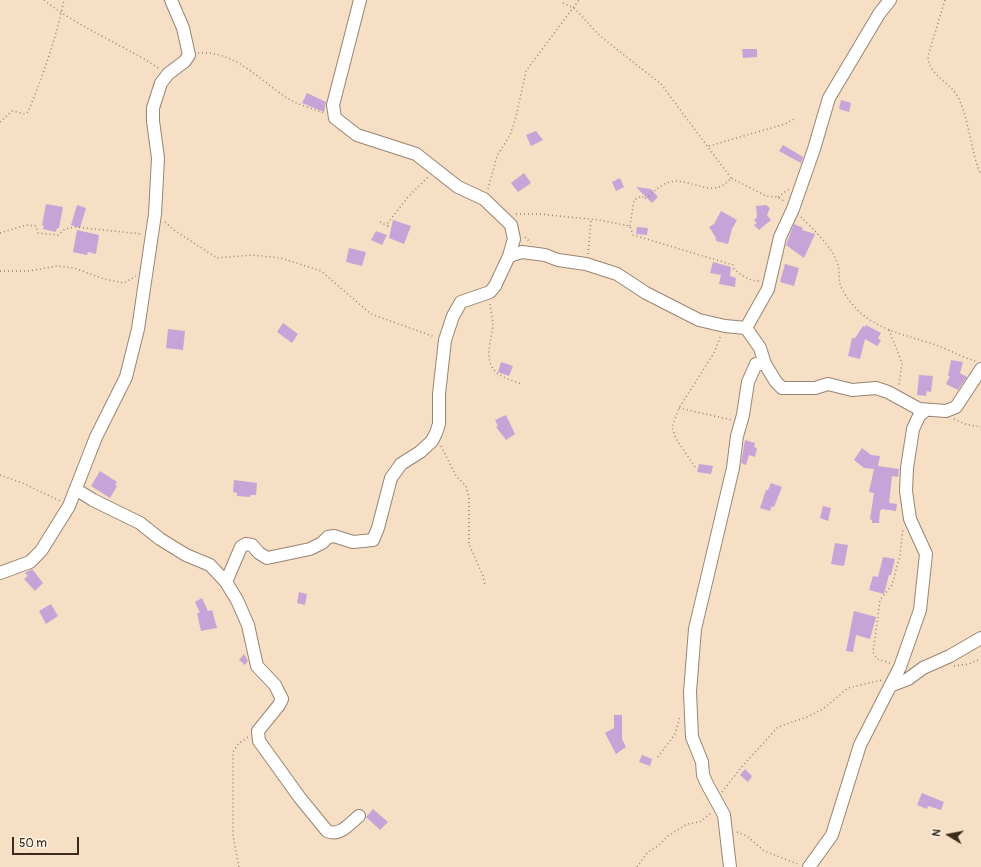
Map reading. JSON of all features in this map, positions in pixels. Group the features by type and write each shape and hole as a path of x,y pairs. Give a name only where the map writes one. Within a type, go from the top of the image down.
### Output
{"street":[{"path":"0,573 30,562 41,551 69,506 77,490 96,437 126,377 138,329 155,214 158,158 153,121 153,108 161,84 168,74 185,61 189,55 183,28 171,0"},
{"path":"226,582 241,547 246,544 252,545 259,553 267,558 310,549 322,543 328,537 334,536 353,542 373,540 378,528 391,478 401,464 420,452 432,441 436,433 439,424 439,394 445,340 453,316 461,302 490,292 495,286 509,256 514,239 511,225 484,199 458,187 416,154 358,135 335,118 333,106 360,0"},
{"path":"746,328 768,289 780,238 793,209 814,149 829,98 879,14 890,0"},
{"path":"509,256 522,252 545,255 558,260 586,264 617,274 646,293 699,320 725,326 746,328 760,348 765,364 776,382 782,388 815,388 828,384 852,390 867,388 882,389 912,406 926,410 946,411 956,407 980,365"},
{"path":"730,867 724,815 703,775 702,762 692,737 690,692 695,629 733,468 737,436 748,382 756,364 765,364"},
{"path":"804,866 832,835 860,745 895,677 920,610 926,563 924,546 910,519 906,491 910,440 915,422 926,410"},
{"path":"77,490 93,500 140,523 160,539 186,555 210,565 226,582 237,600 248,625 257,666 275,685 282,699 258,731 259,741 300,798 327,832 333,834 339,832 358,816"},
{"path":"895,677 908,679 923,668 950,656 981,638"}],"path":[{"path":"44,0 61,14 100,34 168,74"},
{"path":"0,122 12,111 25,114 28,112 41,79 64,0"},
{"path":"484,199 489,188 497,156 510,135 516,117 526,71 580,0"},
{"path":"945,0 928,56 929,65 933,73 948,84 957,96 968,126 976,164 981,175"},
{"path":"563,3 574,8 600,36 661,84 731,178 766,196 778,197 793,209 814,230 837,261 838,282 857,311 866,318 908,338 931,344 980,365"},
{"path":"189,55 210,52 233,58 292,101 335,118"},
{"path":"708,146 785,124 796,118"},
{"path":"380,222 388,226 387,224 408,196 437,170"},
{"path":"731,178 722,187 712,188 671,182 664,184 644,199 642,196 634,200 630,226 633,235 734,265 734,269 750,280 770,281"},
{"path":"503,216 523,213 539,214 630,226"},
{"path":"155,214 174,230 217,258 252,255 281,258 321,271 371,314 445,340"},
{"path":"586,264 591,220"},
{"path":"0,233 26,225 36,226 38,234 49,235 58,235 65,229 75,228 152,235"},
{"path":"511,225 545,255"},
{"path":"0,271 29,271 57,266 74,268 104,279 124,283 147,269"},
{"path":"490,292 493,324 489,342 489,358 492,366 498,374 521,384"},
{"path":"695,467 673,433 672,427 679,408 714,353 725,326"},
{"path":"889,329 902,363 897,397"},
{"path":"679,408 741,422"},
{"path":"946,411 959,422 981,427"},
{"path":"436,433 447,460 456,476 466,486 469,497 469,544 483,576 485,585"},
{"path":"0,475 25,484 69,506"},
{"path":"895,677 877,659 873,652 880,600 892,585 900,555 902,528 910,519"},
{"path":"637,867 647,853 659,845 668,836 687,824 700,822 709,815 717,800 736,774 778,727 807,717 823,709 848,688 895,677"},
{"path":"658,757 675,734 680,714"},
{"path":"239,867 233,836 233,752 238,744 258,731"},
{"path":"726,829 746,836 764,851 804,866"}],"building":[{"path":"742,49 757,49 757,57 743,58"},
{"path":"307,93 326,102 324,112 302,103"},
{"path":"841,100 851,103 849,112 839,109"},
{"path":"536,131 543,140 531,146 526,135"},
{"path":"783,145 803,157 801,163 779,151"},
{"path":"524,173 531,183 518,192 511,183"},
{"path":"620,178 624,187 616,191 612,182"},
{"path":"636,187 651,189 658,197 652,203"},
{"path":"46,204 63,207 59,228 57,228 56,232 43,229 44,226 42,225"},
{"path":"77,205 86,208 80,228 71,225"},
{"path":"766,205 770,208 767,215 771,220 759,230 754,225 757,223 754,220 757,217 756,206"},
{"path":"721,211 737,220 732,229 728,244 716,241 716,238 709,227 714,224"},
{"path":"393,220 411,226 404,244 389,238"},
{"path":"794,224 803,228 802,230 815,234 804,258 786,245"},
{"path":"637,227 648,228 647,235 636,234"},
{"path":"77,230 99,235 96,254 88,252 87,255 73,252"},
{"path":"376,231 387,235 382,245 371,240"},
{"path":"349,248 366,252 362,266 346,262"},
{"path":"713,262 731,267 730,276 736,278 735,287 719,284 721,275 710,273"},
{"path":"785,264 799,268 794,286 780,282"},
{"path":"283,323 298,334 292,343 277,332"},
{"path":"866,325 881,333 878,338 881,341 877,346 865,339 860,359 848,356 852,338 855,338 863,326 865,327"},
{"path":"168,329 185,331 183,350 166,348"},
{"path":"951,360 963,362 960,373 967,377 958,390 946,384 950,376 948,376"},
{"path":"501,362 513,366 509,376 498,372"},
{"path":"919,375 933,376 931,392 927,391 926,396 917,395"},
{"path":"506,415 515,434 506,440 496,427 498,426 495,420"},
{"path":"745,440 755,443 754,447 757,448 755,457 749,455 746,465 741,463"},
{"path":"862,448 871,455 880,456 878,466 899,469 898,477 892,476 889,503 897,504 896,511 882,509 880,511 879,523 872,523 872,520 870,519 874,493 869,492 874,469 864,468 854,460"},
{"path":"699,464 713,466 711,474 697,472"},
{"path":"100,471 117,482 115,485 117,486 110,498 91,486"},
{"path":"234,480 257,483 256,495 250,495 250,497 237,496 237,493 233,492"},
{"path":"771,483 782,487 774,507 772,506 770,511 760,508 766,490 768,490"},
{"path":"823,506 831,508 828,521 820,518"},
{"path":"835,543 848,545 844,566 831,564"},
{"path":"883,557 895,559 884,594 869,590 873,576 878,577"},
{"path":"32,569 43,583 35,591 24,579 28,576 25,573"},
{"path":"299,592 307,594 305,605 297,603"},
{"path":"202,598 208,611 212,610 217,628 201,631 197,613 200,613 195,602"},
{"path":"51,604 58,616 46,624 39,611"},
{"path":"854,611 876,617 870,639 856,635 853,652 846,651"},
{"path":"244,654 248,661 245,665 239,660"},
{"path":"614,715 622,715 622,739 626,747 616,754 605,733 614,728"},
{"path":"642,755 652,759 650,766 639,762"},
{"path":"745,769 752,776 748,782 740,775"},
{"path":"922,793 944,802 941,810 928,806 927,809 917,805"},
{"path":"373,809 388,822 380,830 366,817"}]}
